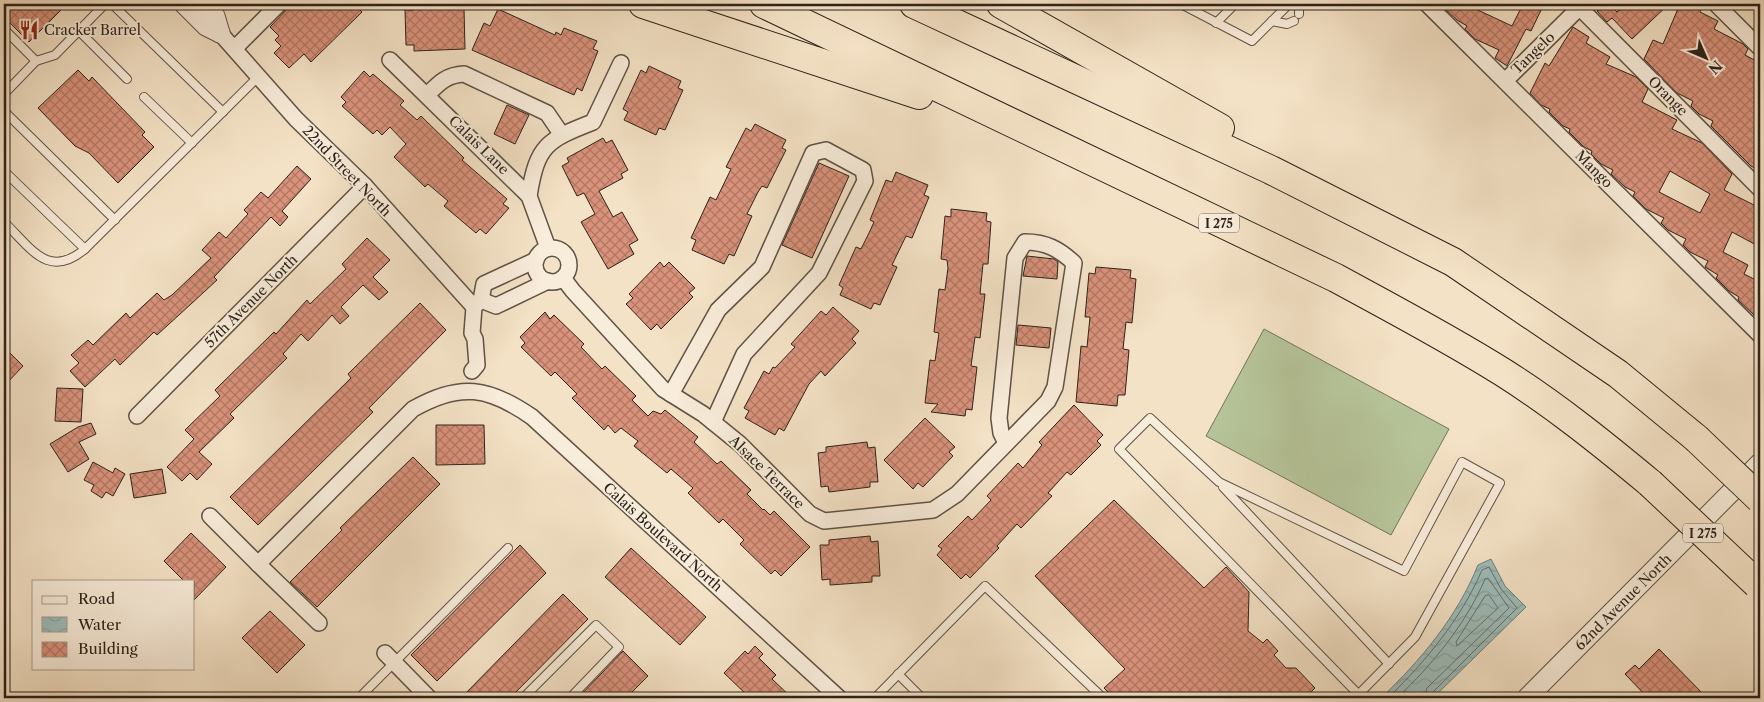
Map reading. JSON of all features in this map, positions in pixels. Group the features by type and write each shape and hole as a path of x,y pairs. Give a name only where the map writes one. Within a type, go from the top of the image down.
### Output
{"highway":[{"path":"643,4 945,104 1055,144"},
{"name":"I 275","path":"764,4 1336,278 1420,323 1505,374 1582,427 1650,483 1759,586"},
{"path":"914,4 1271,170 1453,262 1618,374 1696,438 1760,499"},
{"path":"1001,4 1228,133 1271,170"}],"street":[{"name":"22nd Street North","path":"184,4 206,26 220,34 235,48 296,119 365,186 478,304"},
{"name":"22nd Street North","path":"204,4 215,16 220,34"},
{"path":"235,48 279,4"},
{"name":"Mango","path":"1427,4 1760,335"},
{"path":"1716,4 1760,48"},
{"name":"Tangelo","path":"1504,81 1579,5"},
{"name":"Orange","path":"1579,5 1760,189"},
{"name":"Calais Lane","path":"390,60 530,196 548,248"},
{"name":"Calais Lane","path":"530,196 533,174 541,154 553,139 593,122 621,63"},
{"path":"427,95 441,81 452,75 464,74 547,113 562,135"},
{"path":"671,394 718,310 762,267 813,153 826,150 863,170 865,181 819,273 744,354 713,422"},
{"name":"57th Avenue North","path":"137,416 365,186"},
{"name":"Alsace Terrace","path":"563,278 650,376 671,394 713,422 740,444 810,514 824,521 933,510 957,494 1048,401 1055,387 1074,263 1060,250 1040,242 1025,242 1015,258 999,418 1001,434 1006,443"},
{"path":"477,390 472,371 477,365 476,339 472,333 478,304 484,284 536,260 548,248 559,249 568,257 569,268 563,278 553,282 548,281 496,306 478,304"},
{"path":"536,260 536,270 548,281"},
{"name":"Calais Boulevard North","path":"258,564 413,409 435,397 477,390 508,400 532,417 839,698"},
{"name":"62nd Avenue North","path":"1527,698 1760,463"},
{"path":"210,516 319,624"},
{"path":"390,658 429,698"}],"lane":[{"path":"4,94 36,61 54,55 106,4"},
{"path":"112,4 223,112"},
{"path":"1181,4 1252,42 1289,4"},
{"path":"1216,23 1234,4"},
{"path":"1272,21 1286,24 1296,17 1299,4"},
{"path":"4,29 36,61"},
{"path":"78,31 127,79"},
{"path":"4,222 45,261 57,263 69,261 85,249 115,220 259,76"},
{"path":"144,97 192,143"},
{"path":"4,112 115,220"},
{"path":"4,171 85,249"},
{"path":"1218,482 1404,571 1462,462 1500,483 1415,636 1389,664 1357,696 1119,449 1150,418 1218,482 1389,664"},
{"path":"359,698 390,658 508,548"},
{"path":"875,698 985,586 1103,698"},
{"path":"523,698 596,625 619,647 570,698"},
{"path":"898,674 922,698"}],"green space":[{"path":"1264,329 1449,429 1391,535 1206,436"}],"water":[{"path":"1491,559 1505,586 1526,607 1433,698 1381,698 1437,637 1460,602 1478,565"}],"building":[{"name":"Cracker Barrel","path":"4,4 67,4 29,42 4,17"},
{"path":"292,4 297,4 302,9 307,4 354,4 362,12 311,62 304,54 289,68 274,53 281,46 275,40 279,36 270,27"},
{"path":"456,4 456,9 464,8 465,49 414,51 414,45 406,45 405,10 414,10 414,5"},
{"path":"1448,4 1465,4 1512,26 1523,4 1544,4 1531,31 1526,29 1507,66 1495,58 1499,50 1475,39 1465,29 1467,26 1445,9"},
{"path":"1605,4 1609,4 1617,12 1626,4 1669,4 1632,39 1612,18 1607,22 1597,11"},
{"path":"1680,4 1689,4 1701,9 1700,12 1718,21 1714,29 1743,44 1748,49 1745,55 1760,63 1760,171 1751,166 1711,126 1713,121 1699,114 1691,106 1693,101 1677,93 1644,59 1653,40 1663,44"},
{"path":"498,9 555,35 556,32 561,35 564,28 597,41 593,49 598,51 582,91 577,88 574,95 472,50 484,23 490,26"},
{"path":"1573,27 1589,37 1586,43 1610,57 1606,64 1636,77 1648,89 1642,102 1677,120 1672,129 1702,143 1732,174 1724,190 1760,208 1760,247 1732,232 1723,252 1748,265 1744,274 1760,282 1760,302 1754,315 1738,300 1739,297 1729,291 1716,278 1718,275 1705,267 1708,261 1690,252 1683,245 1686,239 1668,230 1661,223 1664,218 1646,209 1633,196 1635,192 1625,187 1611,174 1613,170 1601,164 1591,154 1592,151 1584,147 1569,132 1570,129 1563,126 1549,112 1550,109 1541,105 1530,93 1545,63 1549,66","holes":["1670,171 1710,194 1700,213 1659,192"]},
{"path":"649,66 681,81 678,88 683,90 665,130 659,128 656,135 624,120 628,112 623,109 641,70 646,73"},
{"path":"78,70 89,81 92,77 145,132 142,135 154,147 118,183 89,153 75,146 38,108"},
{"path":"364,71 370,77 373,74 404,101 400,105 417,120 421,116 464,158 462,160 507,199 503,204 509,208 486,234 480,229 476,233 444,206 448,201 428,184 425,187 394,157 406,144 390,127 382,135 377,130 373,134 342,106 346,102 341,97"},
{"path":"507,105 529,115 515,144 494,134"},
{"path":"755,124 786,140 782,148 786,150 767,188 762,186 747,214 752,216 734,256 729,254 724,264 692,250 696,240 691,238 710,197 716,200 731,169 726,167 746,128 751,131"},
{"path":"603,138 606,143 612,140 628,170 621,174 623,178 599,191 613,217 622,212 638,240 629,245 634,254 608,269 581,222 595,214 584,193 577,196 562,166 569,162 567,158"},
{"path":"819,163 849,176 812,258 782,245"},
{"path":"297,166 311,179 282,211 288,217 280,226 271,217 214,277 217,280 191,304 157,335 154,332 120,365 115,359 85,387 70,371 79,363 71,355 88,340 93,345 126,313 130,318 157,293 164,300 172,295 211,258 202,250 219,232 226,238 248,214 244,210 261,192 268,198"},
{"path":"896,172 928,185 924,195 929,197 912,238 906,236 892,265 897,267 880,305 874,303 871,309 840,295 843,288 839,285 856,247 861,249 874,222 870,220 886,180 892,182"},
{"path":"951,209 987,213 986,221 991,222 988,264 983,264 980,294 985,294 980,338 975,337 971,366 977,367 972,410 966,409 965,416 931,412 938,404 925,403 930,360 935,361 939,333 934,332 939,289 945,290 948,268 947,260 941,259 945,216 951,217"},
{"path":"367,238 390,260 373,277 388,292 379,300 363,285 341,307 349,316 340,324 332,315 308,341 301,334 283,354 287,358 230,414 234,418 199,452 212,464 197,480 190,473 182,481 167,467 194,439 185,430 220,396 215,390 274,332 276,334 307,300 310,304 346,269 342,264"},
{"path":"1027,256 1054,259 1058,262 1057,279 1023,276"},
{"path":"660,262 664,267 669,262 695,288 689,293 693,297 661,329 657,324 651,330 626,304 633,298 629,294"},
{"path":"1096,267 1131,270 1130,278 1136,279 1132,323 1126,322 1123,349 1129,350 1125,395 1118,395 1117,406 1076,402 1081,346 1087,347 1090,317 1085,317 1089,273 1095,274"},
{"path":"420,303 446,330 369,408 373,412 258,525 230,497 351,378 348,374"},
{"path":"833,307 859,331 852,339 856,343 825,376 821,371 809,384 784,431 779,428 775,435 745,418 749,411 744,408 764,371 769,374 773,367 775,368 795,347 791,344 821,311 826,315"},
{"path":"545,312 550,319 554,315 584,344 581,347 602,369 605,366 636,396 632,400 648,416 653,411 661,414 665,410 698,437 694,442 717,464 721,461 751,490 747,494 763,510 770,515 774,511 810,547 781,576 775,570 771,574 740,544 744,540 723,519 719,523 688,493 693,488 671,469 667,473 634,446 638,441 621,428 615,433 608,425 604,430 572,398 577,394 555,372 551,376 521,347 525,343 520,337"},
{"path":"1018,325 1051,328 1049,348 1016,345"},
{"path":"4,347 23,366 4,386"},
{"path":"57,388 83,389 81,422 55,421"},
{"path":"1074,405 1103,435 1097,441 1101,445 1071,475 1067,472 1048,493 1052,496 1021,528 1017,524 997,546 999,548 970,578 966,574 961,579 937,555 942,549 938,546 968,516 972,520 991,500 987,496 1018,463 1023,468 1042,445 1039,442"},
{"path":"925,418 955,447 949,452 953,456 923,487 918,483 913,489 884,460"},
{"path":"91,423 96,434 79,442 89,459 68,472 50,444 78,427"},
{"path":"436,425 484,425 485,464 436,465"},
{"path":"867,442 868,448 875,447 878,482 870,482 870,487 829,492 828,486 821,487 818,453 826,452 826,447"},
{"path":"413,457 440,484 317,607 290,582 342,530 340,528"},
{"path":"93,462 113,473 115,468 125,474 113,496 106,492 102,498 91,491 94,485 84,480"},
{"path":"162,469 166,493 134,498 130,474"},
{"path":"1114,500 1204,588 1226,567 1249,592 1248,631 1263,643 1267,639 1278,651 1274,655 1286,668 1296,668 1315,688 1305,698 1114,698 1104,688 1125,669 1035,576"},
{"path":"191,533 226,567 195,599 195,580 183,580 164,561"},
{"path":"870,536 871,542 878,541 880,576 872,576 872,582 830,585 830,579 822,580 820,545 829,545 829,540"},
{"path":"520,545 546,573 437,681 411,655"},
{"path":"631,548 706,617 680,645 605,577"},
{"path":"563,594 588,619 510,698 461,698"},
{"path":"270,611 305,645 277,673 242,638"},
{"path":"755,646 763,654 759,658 776,675 772,679 792,698 750,698 724,673 745,651 748,654"},
{"path":"1659,649 1707,698 1648,698 1625,674 1635,665 1639,669"},
{"path":"623,651 648,676 626,698 578,698"}],"place":[{"name":"Cracker Barrel","path":"29,30"}]}
